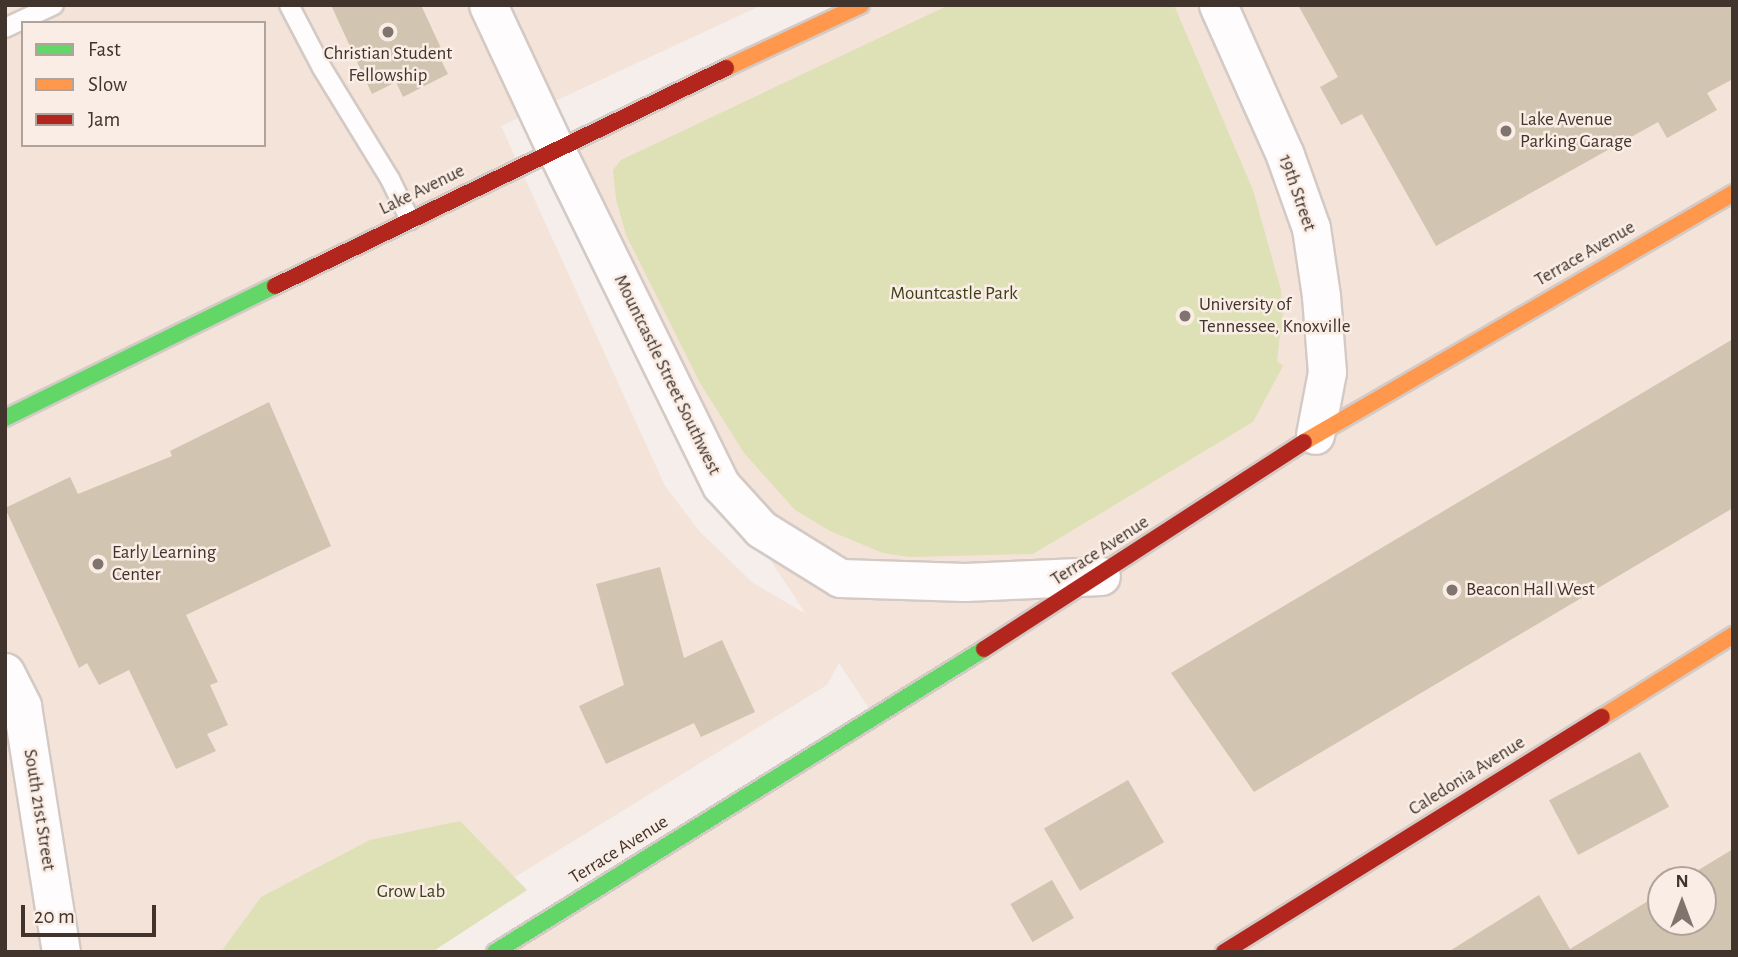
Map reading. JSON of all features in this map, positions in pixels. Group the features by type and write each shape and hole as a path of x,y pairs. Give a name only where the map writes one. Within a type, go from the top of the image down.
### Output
{"street":[{"name":"Mountcastle Street Southwest","path":"488,5 555,148 721,485 761,529 839,578 965,582 1101,576"},
{"name":"Lake Avenue","path":"5,418 555,148 861,5"},
{"name":"19th Street","path":"1218,5 1285,155 1311,228 1321,296 1326,372 1315,435"},
{"name":"Terrace Avenue","path":"495,952 1101,576 1315,435 1733,192"},
{"name":"Caledonia Avenue","path":"1224,952 1733,635"},
{"name":"South 21st Street","path":"5,672 22,706 61,952"}],"lane":[{"path":"5,28 54,5"},
{"path":"289,5 322,68 390,179 410,220"}],"shaded area":[{"name":"University of Tennessee, Knoxville","path":"5,5 762,5 501,126 665,486 700,532 753,583 806,614 721,485 555,148 861,5 1733,5 1733,952 495,952 874,716 839,663 827,685 393,952 5,952"}],"green space":[{"name":"Mountcastle Park","path":"949,5 1174,5 1253,190 1281,290 1284,332 1280,335 1277,361 1283,366 1253,422 1033,554 910,557 883,553 830,531 795,510 744,453 700,383 626,235 616,199 613,170 621,160"},
{"name":"Grow Lab","path":"460,821 527,890 432,952 221,952 261,897 370,840"}],"building":[{"name":"Christian Student Fellowship","path":"331,5 421,5 446,59 442,62 448,74 403,97 396,82 372,94"},
{"name":"Lake Avenue Parking Garage","path":"1298,5 1733,5 1733,79 1707,93 1717,110 1667,138 1658,122 1436,246 1362,114 1341,125 1320,87 1338,77"},
{"name":"Beacon Hall West","path":"1733,339 1733,508 1254,792 1171,673"},
{"path":"269,402 331,546 186,615 218,682 210,685 228,725 207,734 216,751 176,769 129,670 99,685 87,663 79,668 5,508 70,477 78,494 172,456 170,451"},
{"path":"660,567 684,658 722,640 755,712 701,737 694,723 606,764 579,706 624,685 596,584"},
{"path":"1640,752 1669,807 1578,855 1549,800"},
{"path":"1128,780 1164,842 1080,891 1044,828"},
{"path":"1733,849 1733,952 1448,952 1539,895 1570,949 1647,902 1647,936 1717,936 1717,866 1705,866"},
{"path":"1052,880 1074,918 1032,942 1010,904"}],"traffic: fast":[{"path":"5,418 275,286"},
{"path":"495,952 984,649"}],"traffic: slow":[{"path":"726,68 861,5"},
{"path":"1304,442 1733,193"},
{"path":"1602,717 1733,635"}],"traffic: jam":[{"path":"275,286 726,68"},
{"path":"984,649 1304,442"},
{"path":"1224,952 1602,717"}],"place":[{"name":"Christian Student Fellowship","path":"388,32"},
{"name":"Lake Avenue Parking Garage","path":"1506,131"},
{"name":"University of Tennessee, Knoxville","path":"1185,316"},
{"name":"Early Learning Center","path":"98,564"},
{"name":"Beacon Hall West","path":"1452,590"}]}
